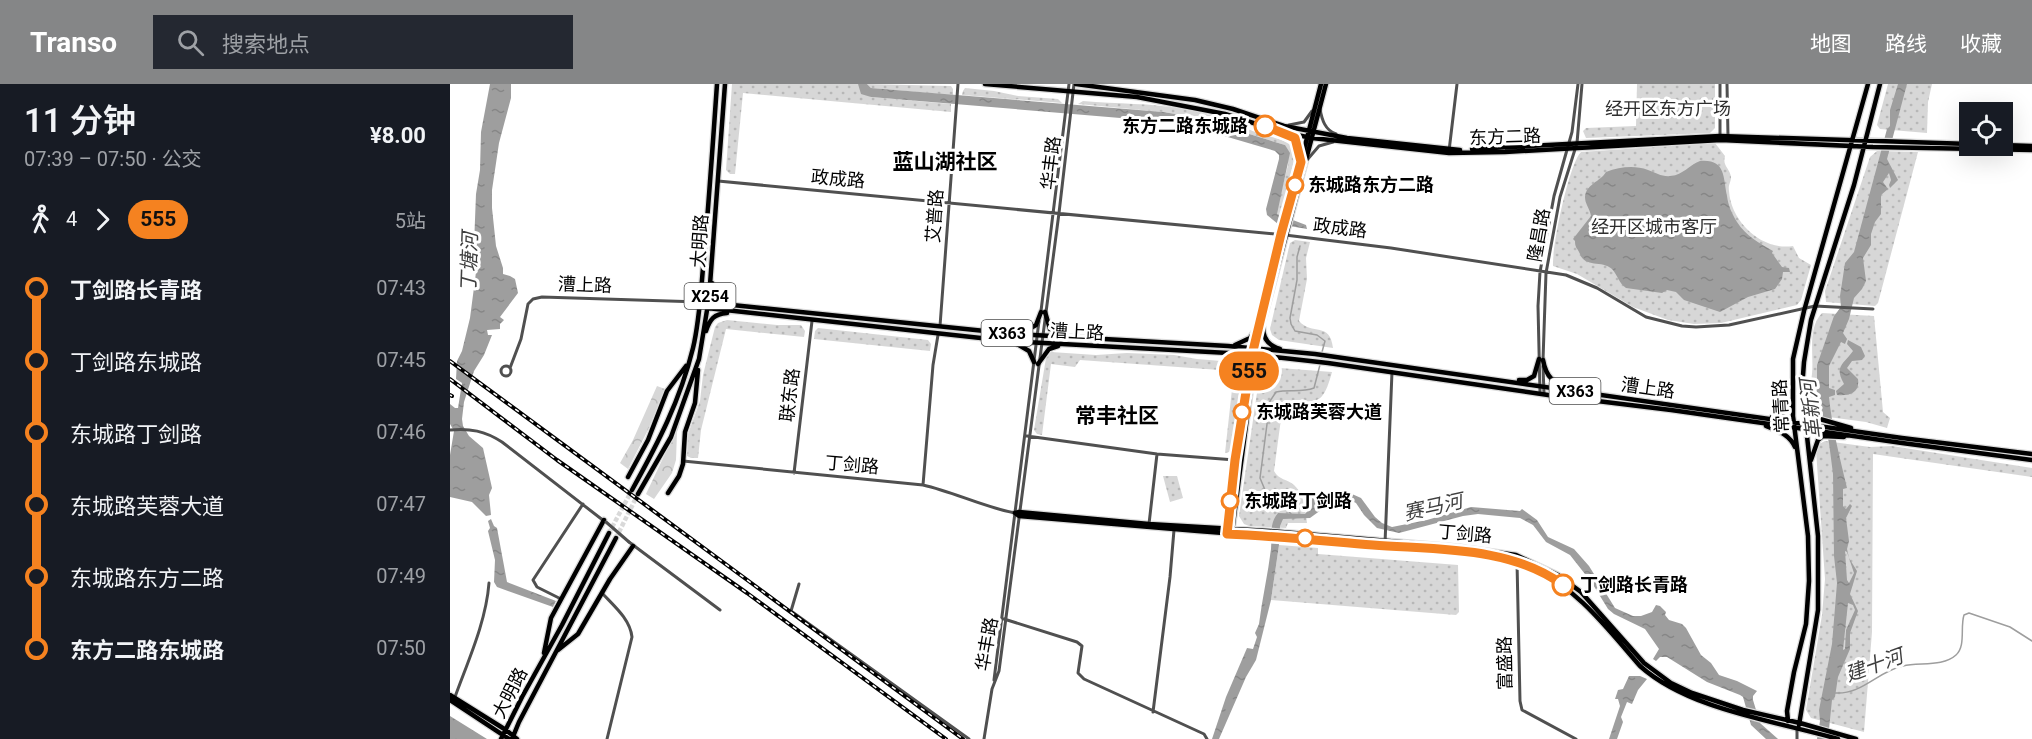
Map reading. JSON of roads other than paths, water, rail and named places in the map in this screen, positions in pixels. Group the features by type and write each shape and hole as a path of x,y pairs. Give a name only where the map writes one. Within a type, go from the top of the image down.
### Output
{"main road":[{"name":"大明路","path":"632,490 664,432 680,393 694,347 711,179 717,84"},
{"name":"大明路","path":"638,494 671,437 699,359 708,306 725,84"},
{"name":"东方二路","path":"985,84 1072,87 1195,100 1233,109 1284,126 1347,138 1449,151"},
{"path":"1229,532 1237,460 1254,352 1285,227 1304,162 1321,84"},
{"path":"1317,107 1326,84"},
{"name":"常青路","path":"1787,720 1794,672 1806,624 1809,581 1808,537 1794,422 1793,359 1805,307 1868,84"},
{"name":"常青路","path":"1799,725 1819,592 1818,536 1802,389 1807,342 1815,306 1854,185 1880,84"},
{"name":"东方二路","path":"1072,87 1226,114 1309,138 1449,151 1721,140 1873,147 1894,144"},
{"name":"东方二路","path":"1576,145 1728,136 1875,140 1894,144 2032,150"},
{"path":"1894,144 1959,144"},
{"path":"2013,145 2032,146"},
{"path":"711,270 713,286 718,298 722,301 754,308"},
{"name":"漕上路","path":"700,302 708,306 738,312 1008,341 1216,352 1315,354 1763,417 1806,426"},
{"name":"漕上路","path":"708,306 754,308 1014,334 1228,346 1283,358 1392,370 1542,394 1671,410 1795,429 1821,423"},
{"path":"702,342 710,321 715,316 738,312"},
{"path":"1014,334 1031,329 1043,312"},
{"path":"1043,312 1050,330 1076,338"},
{"path":"1228,346 1239,344 1250,338 1261,322"},
{"path":"1261,322 1268,343 1274,347 1297,353"},
{"path":"1008,341 1029,351 1036,363 1049,350 1062,345"},
{"path":"1216,352 1235,356 1249,380"},
{"path":"1249,380 1257,366 1283,358"},
{"path":"668,493 679,476 683,461 685,432 695,403 699,359"},
{"path":"1500,380 1527,380 1534,376 1541,360"},
{"path":"1541,360 1547,376 1552,381 1593,394"},
{"path":"628,477 648,440 667,391 689,362"},
{"path":"1802,389 1809,411 1821,423"},
{"path":"1763,417 1782,414 1791,403 1792,391"},
{"path":"1758,423 1783,433 1789,438 1794,444 1799,465"},
{"name":"X363","path":"1821,423 1856,437 2032,460"},
{"name":"X363","path":"1806,426 1823,434"},
{"path":"1810,465 1818,440 1823,434 1836,430"},
{"name":"X363","path":"1836,430 2032,454"},
{"name":"丁剑路","path":"1018,514 1229,532"},
{"name":"丁剑路","path":"1018,514 1174,530 1280,534 1462,552 1517,561 1556,581 1580,598 1650,675 1677,691 1744,712 1856,739"},
{"path":"543,660 551,618 605,521"},
{"name":"大明路","path":"509,737 543,660 609,533"},
{"name":"大明路","path":"509,737 616,538"},
{"path":"556,652 578,634 631,544"},
{"name":"丁剑路","path":"1385,544 1504,551 1516,555 1558,575 1581,592 1644,663 1671,683 1744,712"},
{"path":"452,699 509,737"},
{"name":"丁剑路","path":"1760,716 1787,720"},
{"path":"1787,720 1799,725"},
{"name":"丁剑路","path":"1830,734 1838,739"}],"street":[{"name":"艾普路","path":"940,327 958,84"},
{"path":"1449,151 1458,84"},
{"name":"隆昌路","path":"1542,394 1538,306 1540,272 1554,196 1572,132 1578,84"},
{"name":"隆昌路","path":"1541,360 1546,273 1560,197 1576,145 1582,84"},
{"path":"1720,84 1720,136"},
{"path":"1727,84 1728,136"},
{"name":"华丰路","path":"1057,213 1065,116 1072,87"},
{"name":"华丰路","path":"984,739 994,682 999,671 1036,363 1073,102 1072,87"},
{"path":"1284,126 1304,122 1317,107"},
{"path":"1317,107 1326,128 1332,133 1347,138"},
{"path":"1282,132 1295,138 1304,162 1319,146 1339,141"},
{"name":"政成路","path":"718,181 1283,235 1391,248 1566,275 1583,280 1646,317 1682,326 1729,325 1815,306 1873,309"},
{"name":"漕上路","path":"510,368 521,339 528,304 533,299 542,297 700,302"},
{"name":"联东路","path":"794,473 812,321"},
{"path":"923,485 933,365 938,335"},
{"path":"1385,544 1392,370"},
{"path":"451,430 466,429 488,433 502,442 605,521 631,544 720,610"},
{"path":"1027,436 1157,454 1237,460"},
{"path":"1149,524 1157,454"},
{"name":"丁剑路","path":"683,461 923,485 1018,514"},
{"path":"561,599 537,587 533,580 583,504"},
{"path":"1153,712 1174,530"},
{"name":"富盛路","path":"1516,555 1522,710 1576,739"},
{"path":"452,699 473,647 485,609 489,583"},
{"path":"799,584 791,611 969,739"},
{"path":"602,593 631,627 632,637 607,739"},
{"path":"1004,619 1077,642 1082,646 1078,673 1084,679 1204,734 1207,739"},
{"name":"常青路","path":"1797,739 1799,725"}],"water":[{"path":"490,84 511,84 511,98 499,143 492,190 492,208 496,246 503,274 515,279 518,293 500,317 504,320 500,324 500,329 487,330 488,335 492,335 474,371 464,402 463,426 469,436 483,448 492,488 489,495 491,515 486,516 472,502 450,497 450,455 454,431 450,424 450,404 458,408 462,383 456,379 457,361 462,351 470,318 478,260 474,245 476,194 480,170 481,132"},
{"path":"858,84 867,84 871,88 1163,112 1194,117 1285,145 1290,153 1277,214 1306,225 1307,229 1278,224 1267,215 1266,209 1279,159 1275,151 1180,123 871,97 861,94"},
{"path":"1898,84 1907,84 1887,159 1898,180 1890,188 1889,173 1883,182 1888,189 1881,195 1881,214 1875,222 1871,234 1871,245 1863,258 1866,281 1854,298 1843,333 1847,339 1845,344 1841,342 1829,366 1829,388 1835,390 1835,395 1829,397 1830,409 1847,488 1843,489 1843,506 1846,509 1850,504 1852,506 1846,518 1849,541 1847,549 1849,558 1857,571 1850,594 1858,611 1850,633 1850,649 1838,677 1835,697 1832,700 1828,739 1817,739 1819,710 1832,644 1837,583 1834,556 1833,474 1829,443 1817,395 1817,365 1834,316 1841,307 1840,296 1845,263 1854,252 1887,129 1890,126 1890,110","holes":["1845,551 1847,552 1854,573 1849,583","1848,603 1853,605 1855,610 1846,630 1845,649 1843,650"]},
{"name":"经开区城市客厅","path":"1700,161 1708,161 1719,166 1724,176 1729,206 1737,222 1749,235 1773,251 1772,253 1782,267 1789,268 1790,272 1783,272 1782,279 1775,289 1748,297 1720,312 1684,300 1676,292 1667,290 1662,293 1626,288 1608,266 1590,263 1582,258 1573,239 1591,216 1585,200 1586,193 1606,172 1632,167 1671,176 1679,174"},
{"path":"1848,340 1861,347 1865,356 1862,360 1852,361 1847,368 1858,379 1857,388 1853,393 1837,395 1836,391 1844,384 1840,373 1841,366 1853,351 1847,344"},
{"path":"1336,492 1361,498 1375,517 1392,527 1427,520 1471,507 1520,511 1522,509 1537,520 1548,537 1574,549 1589,566 1615,608 1633,616 1641,616 1652,612 1656,605 1660,606 1666,612 1665,615 1669,620 1682,624 1686,628 1701,655 1711,663 1719,675 1757,691 1753,700 1760,723 1778,739 1766,739 1751,725 1743,697 1740,695 1707,682 1667,657 1660,657 1656,661 1653,659 1659,649 1645,629 1608,609 1592,583 1570,555 1546,542 1533,525 1520,518 1478,514 1399,533 1377,528 1356,503 1346,498 1310,518 1283,519 1280,526 1271,600 1256,660 1246,677 1219,739 1212,739 1226,697 1247,648 1253,649 1257,637 1255,633 1259,624 1275,517 1278,513 1305,514 1310,508 1309,494"},
{"path":"491,519 497,528 507,582 556,601 553,607 497,587 494,582 495,560 488,531 490,528 488,521"},
{"path":"1629,676 1640,676 1647,679 1638,690 1632,704 1627,702 1621,717 1623,722 1617,739 1609,739 1620,706 1618,699 1615,699 1618,690 1623,689"},
{"path":"450,716 487,739 450,739"}],"waterway":[{"name":"赛马河","path":"1300,246 1291,324 1295,331 1317,335 1325,341 1322,352"},
{"name":"赛马河","path":"1291,514 1279,500 1265,490 1260,478 1270,401 1276,392 1314,388 1322,357"},
{"name":"建十河","path":"1835,693 1845,693 1862,687 1903,666 1938,663 1951,659 1961,647 1964,615 1969,613 2010,627 2032,641"}],"tunnel":[{"path":"609,533 632,490"},
{"path":"616,538 638,494"}],"railway":[{"path":"450,361 963,739"},
{"path":"450,379 557,460 747,593 946,739"}],"place":[{"name":"东方二路东城路","path":"1265,126"},
{"name":"东城路东方二路","path":"1295,185"},
{"name":"东城路芙蓉大道","path":"1242,412"},
{"name":"东城路丁剑路","path":"1230,501"},
{"name":"丁剑路长青路","path":"1563,585"}],"district":[{"name":"蓝山湖社区","path":"945,162"},
{"name":"常丰社区","path":"1117,416"}],"park label":[{"name":"经开区东方广场","path":"1668,109"}],"water label":[{"name":"丁塘河","path":"469,262"},
{"name":"革新河","path":"1811,409"}]}
